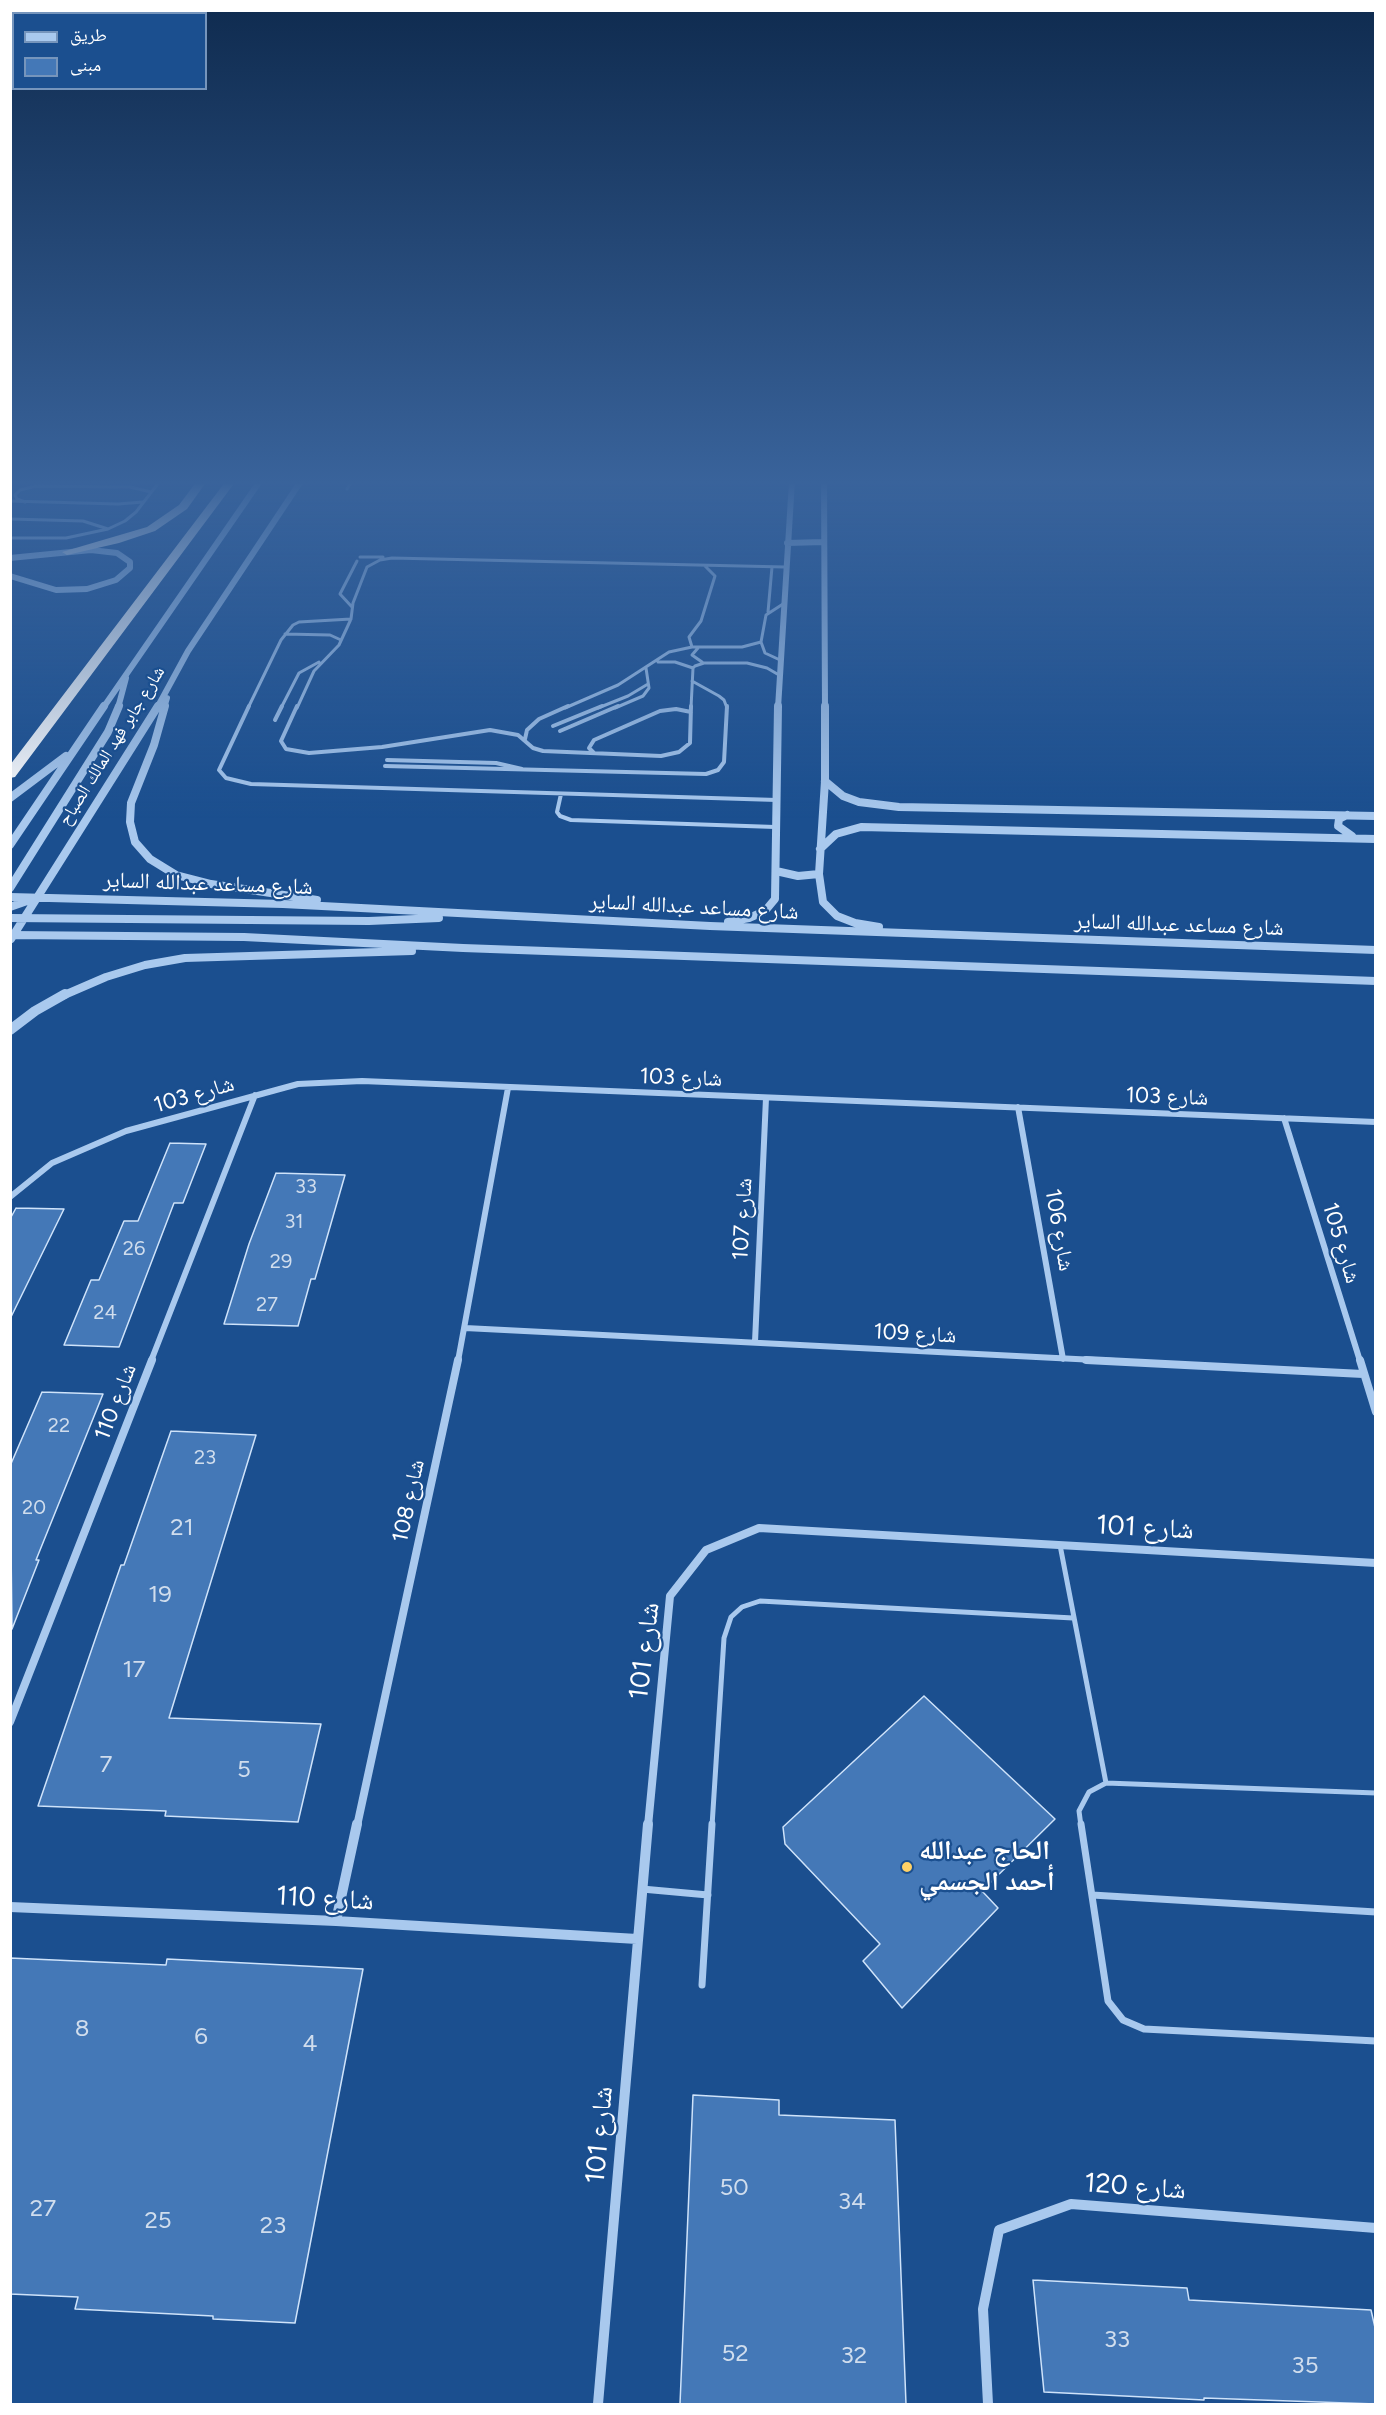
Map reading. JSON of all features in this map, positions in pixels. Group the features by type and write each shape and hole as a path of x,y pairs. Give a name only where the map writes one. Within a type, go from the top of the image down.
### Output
{"highway":[{"path":"10,774 146,594"}],"street":[{"name":"شارع جابر فهد المالك الصباح","path":"10,845 182,594"},
{"name":"شارع جابر فهد المالك الصباح","path":"11,935 168,691 188,651 226,594"},
{"path":"710,926 749,918 765,911 775,899 779,675 784,594"},
{"path":"823,594 825,781 819,874 823,902 837,916 855,923 920,934"},
{"path":"10,888 108,732 120,704 126,674"},
{"path":"168,691 154,745 131,803 130,822 135,842 150,859 176,874 211,884 356,907"},
{"path":"10,798 76,748"},
{"path":"825,781 843,796 859,802 899,807 1376,816"},
{"path":"1347,815 1338,819 1338,826 1345,833 1358,838"},
{"path":"820,849 836,834 861,827 1376,839"},
{"path":"776,872 798,876 819,874"},
{"name":"شارع مساعد عبدالله الساير","path":"10,897 356,907 710,926 1376,950"},
{"path":"10,907 36,897"},
{"path":"10,918 25,916 369,921 483,915"},
{"path":"11,935 244,938 1376,981"},
{"path":"10,1030 69,992 106,977 185,958 463,948"},
{"name":"شارع 103","path":"10,1197 52,1163 126,1131 298,1084 362,1080 508,1088 1376,1122"},
{"name":"شارع 108","path":"336,1921 465,1328 508,1088"},
{"name":"شارع 110","path":"10,1722 255,1095"},
{"name":"شارع 107","path":"755,1342 766,1098"},
{"name":"شارع 106","path":"1018,1107 1063,1359"},
{"name":"شارع 105","path":"1284,1118 1362,1374 1376,1412"},
{"name":"شارع 109","path":"465,1328 1362,1374"},
{"name":"شارع 101","path":"598,2404 637,1939 670,1596 706,1550 759,1528 1376,1563"},
{"name":"شارع 110","path":"10,1908 336,1921 637,1939"},
{"name":"شارع 120","path":"988,2404 983,2309 999,2230 1071,2204 1376,2228"}],"lane":[{"path":"340,594 352,608"},
{"path":"357,594 351,619 341,640 336,649 314,671 281,741 282,745 292,752 309,753 382,747 479,730 510,732 525,739 529,745 538,750 661,756 679,752 690,742 693,668"},
{"path":"692,647 689,637 701,621 709,594"},
{"path":"770,594 761,642 765,653 780,660"},
{"path":"768,612 783,604"},
{"path":"351,619 336,622 299,622 292,625 273,651 220,765 219,770 225,778 241,783 777,801"},
{"path":"285,634 330,635 341,640"},
{"path":"525,739 527,730 539,719 598,694 675,650 692,647 742,647 761,642"},
{"path":"700,647 692,655 704,663"},
{"path":"275,720 299,673 322,661"},
{"path":"656,662 675,662 693,668 704,663 754,664 779,675"},
{"path":"560,731 636,700 647,692 646,668"},
{"path":"385,766 706,774 718,770 724,762 727,705 718,696 692,681"},
{"path":"553,726 628,696 648,684"},
{"path":"595,754 589,748 594,740 665,710 676,709 691,712"},
{"path":"387,760 496,763 511,765 523,770"},
{"path":"561,794 557,812 560,816 571,820 777,827"},
{"path":"1060,1545 1106,1783"},
{"path":"702,1985 724,1638 731,1617 742,1607 760,1601 1073,1618"},
{"path":"1376,1793 1106,1783 1089,1792 1079,1811 1108,2001 1123,2020 1144,2029 1376,2041"},
{"path":"642,1889 708,1895"},
{"path":"1092,1895 1376,1912"}],"building":[{"path":"170,1143 206,1144 183,1203 174,1203 119,1347 64,1345 91,1280 99,1280 124,1221 138,1221"},
{"path":"276,1173 345,1175 315,1279 311,1279 298,1326 224,1324 249,1244"},
{"path":"16,1208 64,1209 10,1319 10,1219"},
{"path":"42,1392 103,1394 36,1560 39,1560 12,1629 10,1466"},
{"path":"171,1431 256,1435 169,1718 321,1724 298,1822 165,1816 166,1811 38,1806 121,1565 124,1565"},
{"name":"الحاج عبدالله أحمد الجسمي","path":"924,1696 1055,1819 982,1891 998,1908 902,2008 863,1961 880,1944 785,1844 783,1827"},
{"path":"10,1958 166,1965 167,1959 363,1969 295,2323 75,2309 78,2297 10,2294"},
{"path":"693,2095 779,2100 779,2115 895,2120 906,2404 680,2404"},
{"path":"1033,2280 1187,2288 1189,2300 1371,2310 1376,2332 1376,2404 1204,2398 1204,2400 1044,2392"}],"place":[{"name":"الحاج عبدالله أحمد الجسمي","path":"907,1867"}]}
